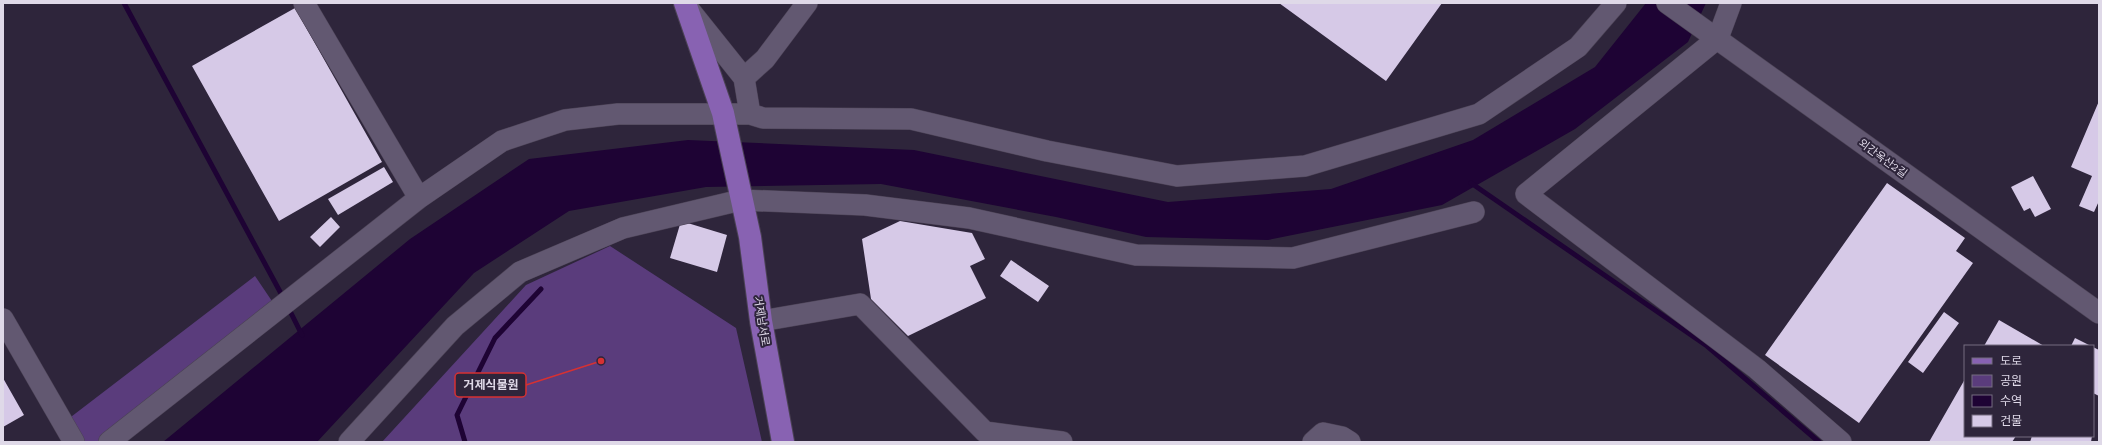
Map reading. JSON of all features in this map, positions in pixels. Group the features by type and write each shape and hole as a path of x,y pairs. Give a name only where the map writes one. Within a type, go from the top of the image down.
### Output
{"main road":[{"path":"686,5 723,113"},
{"name":"거제남서로","path":"723,113 750,237 761,321 783,442"}],"street":[{"path":"304,3 419,198"},
{"path":"744,78 765,59 807,3"},
{"path":"109,442 419,198 502,141 565,120 618,114 723,113 750,114 763,118 911,119 1047,151 1177,176 1305,166 1479,114 1578,47 1616,3"},
{"name":"외간옥산2길","path":"1667,3 1718,38 2099,313"},
{"path":"1731,3 1718,38 1526,194 1757,368 1841,442"},
{"path":"686,5 744,78 750,114"},
{"path":"349,442 455,326 520,272 623,228 741,200 865,205 969,218 1136,255 1293,258 1474,212"},
{"path":"761,321 860,304 985,432 1062,442"},
{"path":"3,320 74,442"},
{"path":"1313,442 1323,433 1342,437 1350,442"}],"green space":[{"path":"610,246 736,328 762,442 382,442 526,285"},
{"path":"255,276 278,310 109,442 74,442 63,423"}],"water":[{"path":"1646,3 1706,3 1688,42 1575,129 1442,205 1268,240 1146,237 1056,217 881,184 706,187 569,211 474,273 317,442 163,442 410,239 529,159 688,140 914,150 1168,202 1331,189 1473,140 1595,67"}],"building":[{"path":"1279,3 1442,3 1386,81"},
{"path":"295,8 382,162 279,221 192,66"},
{"path":"2099,101 2099,201 2094,212 2079,206 2092,176 2071,167"},
{"path":"384,167 393,182 338,215 328,199"},
{"path":"2033,176 2051,209 2035,217 2030,208 2024,211 2011,187"},
{"path":"1887,183 1965,238 1956,251 1973,263 1859,423 1765,355"},
{"path":"331,217 340,227 320,247 310,237"},
{"path":"681,221 727,235 717,272 670,258"},
{"path":"900,221 972,233 985,259 970,266 986,298 908,336 871,299 862,239"},
{"path":"1011,260 1049,286 1038,302 1000,276"},
{"path":"1944,312 1959,323 1923,373 1908,362"},
{"path":"1999,320 2042,345 1985,345"},
{"path":"2075,338 2089,345 2072,345"},
{"path":"2094,348 2099,350 2099,396 2094,394"},
{"path":"3,378 24,415 3,427"},
{"path":"1964,381 1964,437 2015,437 2012,442 1929,442"},
{"path":"2032,437 2092,437 2091,442 2030,442"}],"waterway":[{"path":"124,3 284,299"},
{"path":"1471,183 1707,346 1819,442"},
{"path":"465,442 457,415 495,338 541,289"},
{"path":"288,307 302,335"}],"place":[{"name":"거제식물원","path":"601,361"}]}
